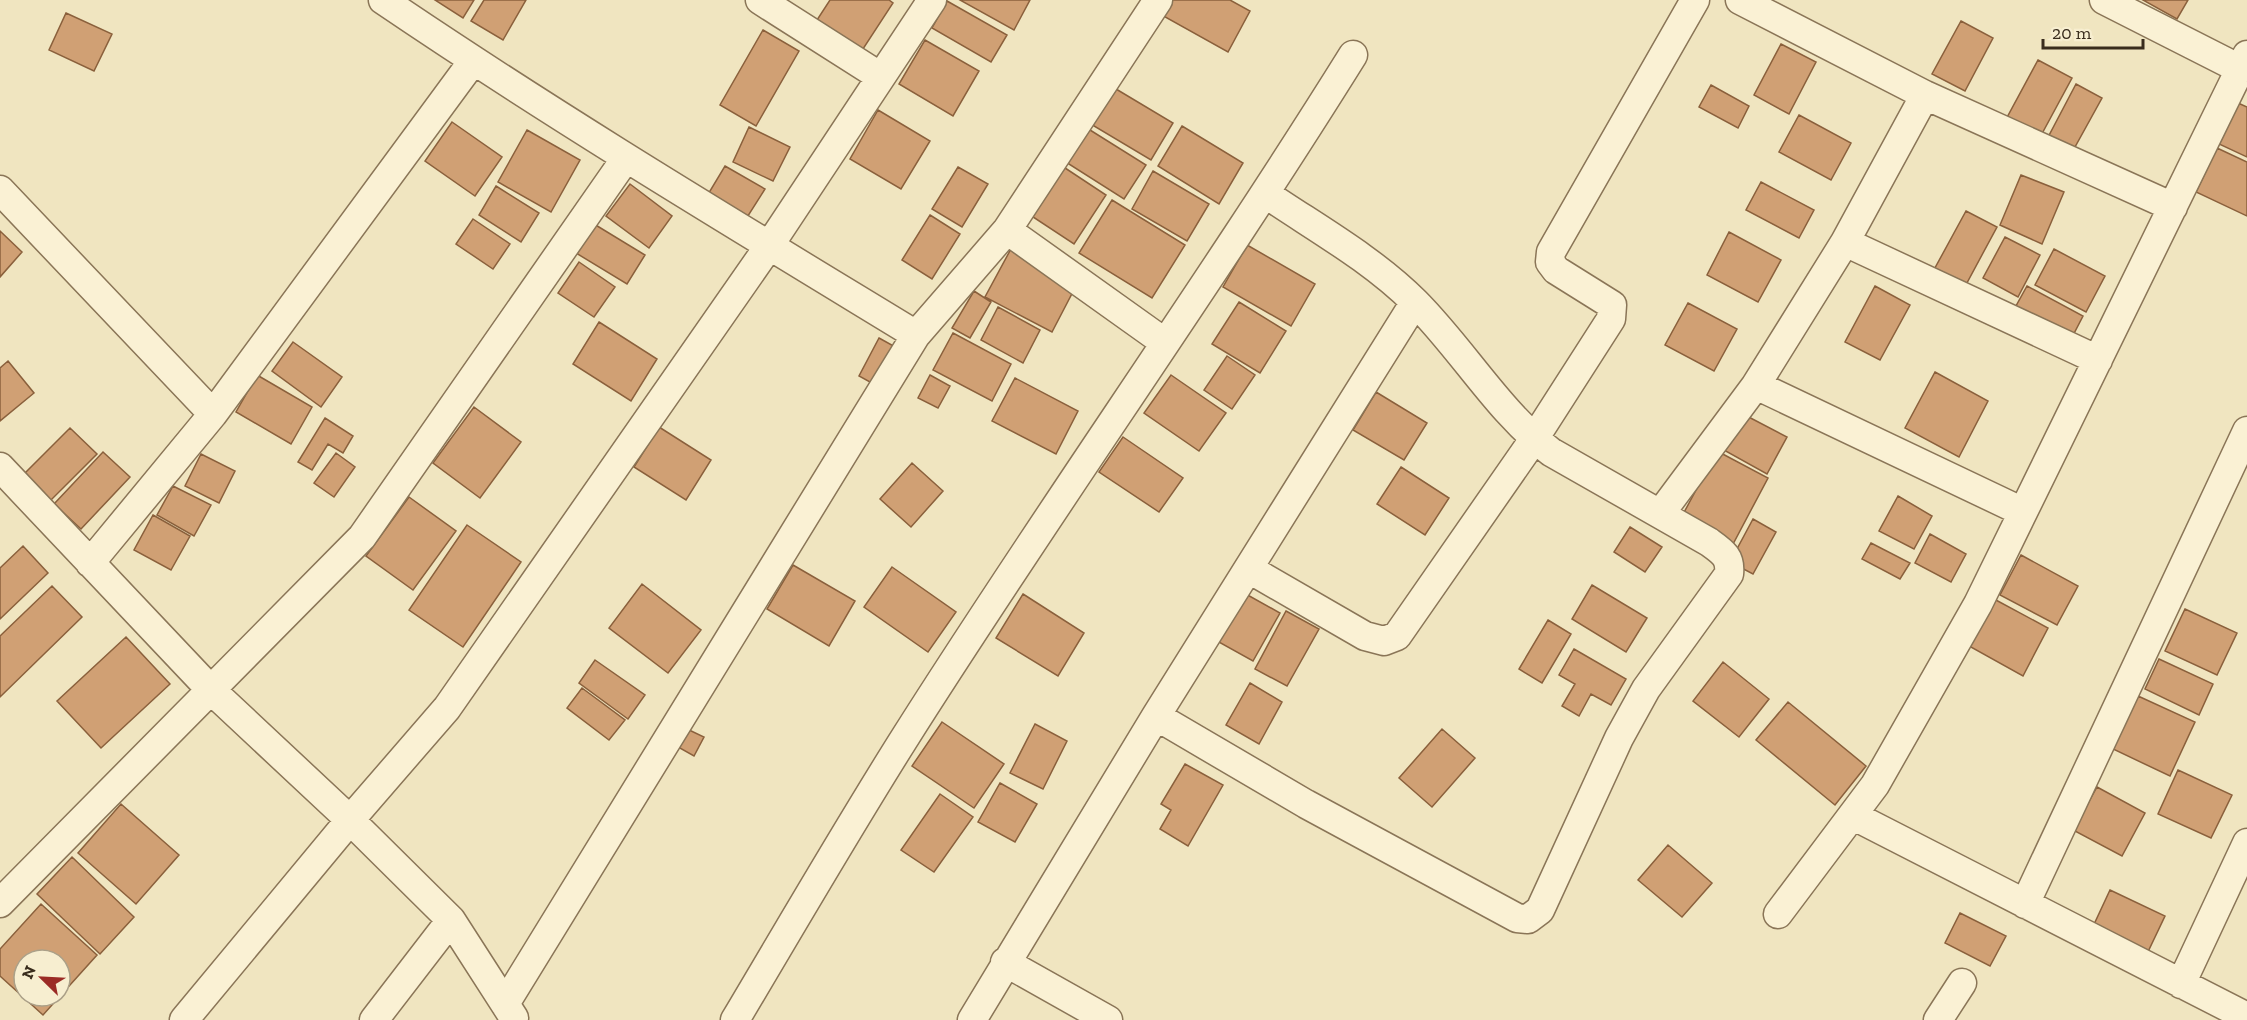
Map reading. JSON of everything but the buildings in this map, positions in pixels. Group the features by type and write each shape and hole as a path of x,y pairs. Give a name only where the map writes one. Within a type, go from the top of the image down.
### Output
{"street":[{"path":"383,0 473,61 626,158 916,335"},
{"path":"760,0 881,76"},
{"path":"184,1020 350,820 447,708 769,246 932,0"},
{"path":"3,477 90,563 210,689 350,820 451,920 510,1012 916,335 1007,230 1158,0"},
{"path":"1249,569 1365,636 1384,641 1397,636 1534,439 1611,319 1612,305 1556,270 1550,262 1551,252 1695,0"},
{"path":"1740,0 1925,95 2173,207"},
{"path":"1778,914 1854,816 1875,785 1978,604 2244,62 2104,0"},
{"path":"735,1020 904,740 1164,342 1266,194 1353,55"},
{"path":"90,563 213,414 473,61"},
{"path":"1660,514 1756,385 1845,242 1925,95"},
{"path":"0,903 362,537 626,158"},
{"path":"0,190 213,414"},
{"path":"1156,716 1306,804 1517,918 1528,919 1539,910 1646,688 1729,574 1730,564 1726,555 1660,514 1551,452 1534,439 1505,409 1415,302 1370,265 1266,194"},
{"path":"1007,230 1164,342"},
{"path":"1845,242 2098,360"},
{"path":"972,1020 1005,962 1156,716 1415,302"},
{"path":"1756,385 2023,512"},
{"path":"2025,904 2247,431"},
{"path":"1854,816 2247,1017"},
{"path":"2181,984 2247,843"},
{"path":"374,1020 451,920"},
{"path":"1005,962 1108,1020"},
{"path":"1938,1020 1962,983"}]}
